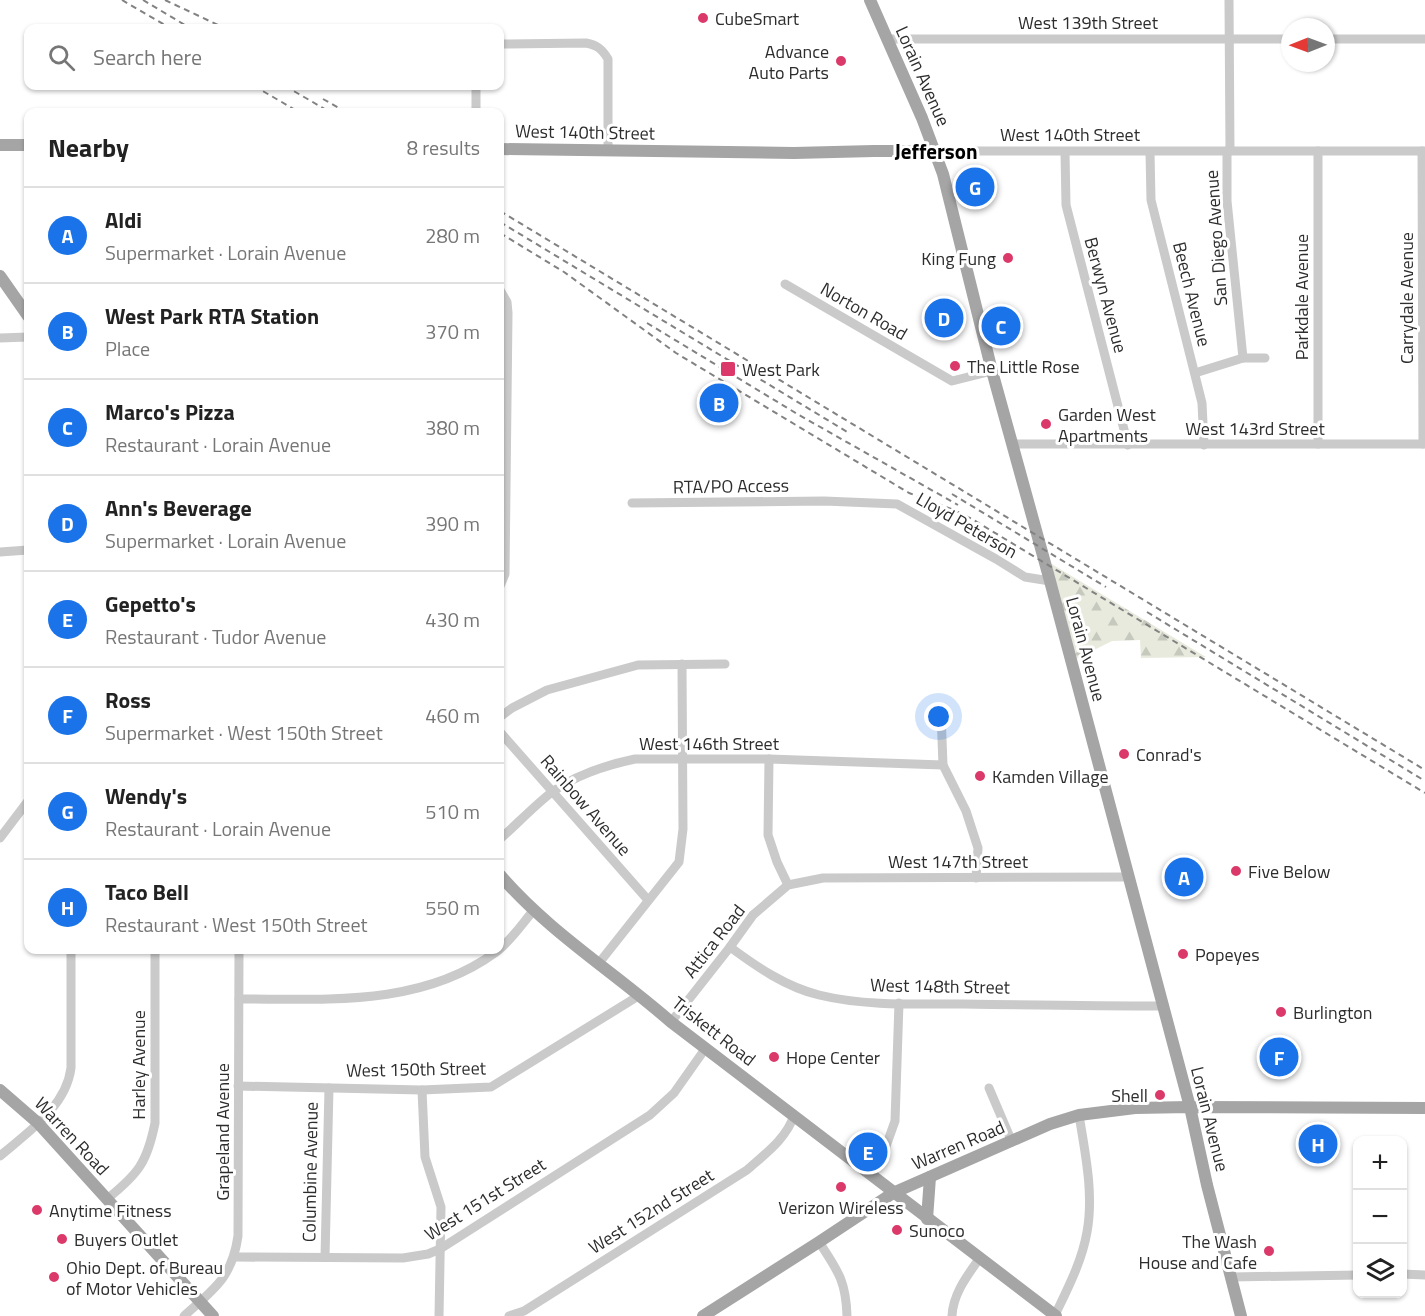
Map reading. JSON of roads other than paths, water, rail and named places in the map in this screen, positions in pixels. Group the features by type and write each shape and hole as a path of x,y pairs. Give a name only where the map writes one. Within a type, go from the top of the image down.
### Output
{"main road":[{"name":"Lorain Avenue","path":"870,0 936,151 992,371 1190,1107 1206,1181 1241,1316"},
{"path":"0,145 24,145"},
{"name":"West 140th Street","path":"504,149 794,153 936,151"},
{"path":"0,276 24,310"},
{"name":"Triskett Road","path":"504,879 533,911 705,1049 794,1114 893,1193 1056,1316"},
{"name":"Warren Road","path":"0,1090 38,1123 213,1316"},
{"path":"1190,1107 1425,1108"},
{"name":"Warren Road","path":"703,1316 893,1193 1050,1124 1079,1115 1135,1108 1190,1107"},
{"path":"927,1219 930,1177"}],"street":[{"name":"San Diego Avenue","path":"1229,0 1227,201 1243,358"},
{"name":"West 139th Street","path":"887,39 1281,39"},
{"path":"1335,39 1425,39"},
{"path":"504,44 586,43 595,44 603,51 608,59 608,150"},
{"path":"476,90 476,108"},
{"name":"West 140th Street","path":"936,151 1065,153 1423,151"},
{"name":"Parkdale Avenue","path":"1318,151 1318,444"},
{"name":"Carrydale Avenue","path":"1423,151 1424,444"},
{"name":"Beech Avenue","path":"1150,152 1151,200 1202,403 1204,445"},
{"name":"Berwyn Avenue","path":"1065,153 1066,205 1128,445"},
{"name":"Norton Road","path":"785,284 952,381 992,371"},
{"path":"504,297 508,313 504,576"},
{"path":"0,338 24,337"},
{"path":"1195,373 1243,358 1265,358"},
{"name":"West 143rd Street","path":"1013,444 1424,444"},
{"name":"Lloyd Peterson","path":"831,501 897,504 1025,577 1050,581"},
{"name":"RTA/PO Access","path":"632,503 831,501"},
{"path":"0,552 24,550"},
{"path":"599,963 679,862 683,829 682,664"},
{"path":"504,714 548,690 638,665 725,664"},
{"path":"941,713 943,765 966,811 978,848 976,878"},
{"name":"Rainbow Avenue","path":"504,737 648,900"},
{"name":"West 146th Street","path":"504,835 553,792 577,778 616,763 635,759 769,759 943,765"},
{"path":"769,759 768,835 788,885"},
{"path":"0,838 24,806"},
{"name":"West 147th Street","path":"788,885 824,878 1128,877"},
{"name":"Attica Road","path":"671,1022 753,915 788,885"},
{"path":"504,944 533,911"},
{"name":"West 148th Street","path":"730,947 758,968 786,982 816,994 844,1000 899,1003 1162,1006"},
{"path":"0,1156 38,1123 63,1097 70,1082 70,954"},
{"name":"Harley Avenue","path":"107,1199 128,1181 141,1165 149,1150 155,1123 155,954"},
{"name":"Grapeland Avenue","path":"184,1316 215,1289 235,1257 238,1236 239,954"},
{"path":"239,999 369,998 413,991 463,973 493,954"},
{"name":"West 150th Street","path":"238,1086 422,1090 491,1087 640,995"},
{"path":"866,1170 885,1149 895,1121 899,1003"},
{"name":"West 151st Street","path":"235,1257 403,1258 428,1254 440,1249 650,1115 674,1094 705,1049"},
{"name":"Columbine Avenue","path":"325,1257 328,1088"},
{"path":"989,1088 1012,1142"},
{"path":"422,1090 425,1157 441,1207 439,1316"},
{"name":"West 152nd Street","path":"509,1316 524,1311 747,1170 772,1149 791,1124 794,1114"},
{"path":"1056,1316 1076,1272 1088,1231 1089,1189 1079,1115"},
{"path":"819,1242 842,1277 847,1316"},
{"path":"952,1316 952,1307 962,1285 979,1258"},
{"path":"1407,1274 1425,1275"},
{"path":"1231,1277 1353,1275"}],"railway":[{"path":"122,0 163,24"},
{"path":"143,0 183,24"},
{"path":"165,0 216,24"},
{"path":"261,90 292,108"},
{"path":"292,90 323,108"},
{"path":"323,99 339,108"},
{"path":"504,213 1425,770"},
{"path":"504,224 849,433"},
{"path":"504,235 564,272 676,353 909,493 972,519 1425,793"},
{"path":"647,323 799,415 958,505"},
{"path":"952,494 1106,587"},
{"path":"1147,612 1425,781"}],"place":[{"name":"CubeSmart","path":"703,18"},
{"name":"Advance Auto Parts","path":"841,61"},
{"name":"Wendy's","path":"975,187"},
{"name":"King Fung","path":"1008,258"},
{"name":"Ann's Beverage","path":"944,318"},
{"name":"Marco's Pizza","path":"1001,326"},
{"name":"The Little Rose","path":"955,366"},
{"name":"West Park","path":"728,369"},
{"name":"West Park RTA Station","path":"719,403"},
{"name":"Garden West Apartments","path":"1046,424"},
{"name":"Conrad's","path":"1124,754"},
{"name":"Kamden Village","path":"980,776"},
{"name":"Five Below","path":"1236,871"},
{"name":"Aldi","path":"1184,877"},
{"name":"Popeyes","path":"1183,954"},
{"name":"Burlington","path":"1281,1012"},
{"name":"Hope Center","path":"774,1057"},
{"name":"Ross","path":"1279,1057"},
{"name":"Shell","path":"1160,1095"},
{"name":"Taco Bell","path":"1318,1144"},
{"name":"Gepetto's","path":"868,1152"},
{"name":"Verizon Wireless","path":"841,1187"},
{"name":"Anytime Fitness","path":"37,1210"},
{"name":"Sunoco","path":"897,1230"},
{"name":"Buyers Outlet","path":"62,1239"},
{"name":"The Wash House and Cafe","path":"1269,1251"},
{"name":"Ohio Dept. of Bureau of Motor Vehicles","path":"54,1277"}],"district":[{"name":"Jefferson","path":"936,151"}]}
